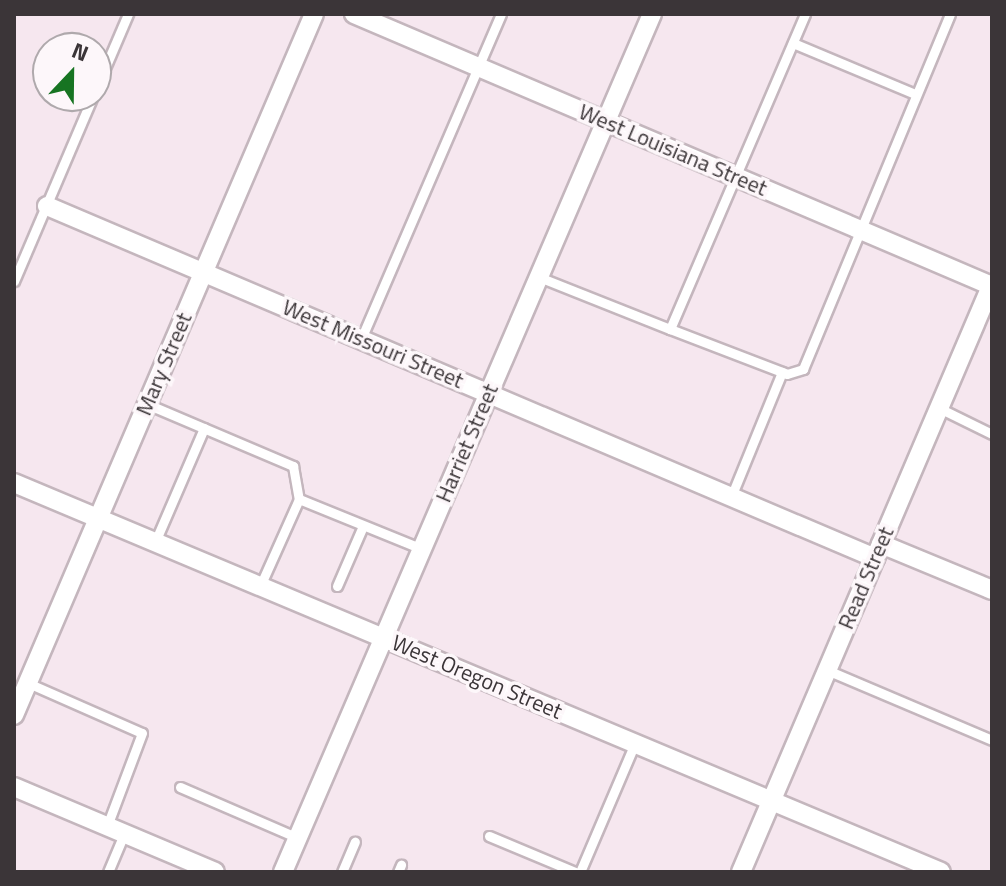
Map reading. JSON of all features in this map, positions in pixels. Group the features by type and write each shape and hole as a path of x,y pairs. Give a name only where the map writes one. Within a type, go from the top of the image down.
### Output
{"street":[{"name":"Mary Street","path":"14,715 314,14"},
{"name":"West Louisiana Street","path":"354,14 992,286"},
{"name":"Harriet Street","path":"283,872 652,14"},
{"name":"West Missouri Street","path":"47,206 731,497 992,590"},
{"name":"Read Street","path":"741,872 992,286"},
{"name":"West Oregon Street","path":"14,483 941,872"},
{"path":"14,787 215,872"}],"lane":[{"path":"112,52 128,14"},
{"path":"361,339 501,14"},
{"path":"670,329 805,14"},
{"path":"539,277 782,372 796,374 812,356 858,229 950,14"},
{"path":"793,43 915,94"},
{"path":"14,281 86,112"},
{"path":"731,497 782,372"},
{"path":"147,404 293,466 299,499 260,586"},
{"path":"939,408 992,434"},
{"path":"155,542 204,428"},
{"path":"299,499 422,549"},
{"path":"337,586 363,526"},
{"path":"827,670 992,740"},
{"path":"28,683 142,733 115,830 108,872"},
{"path":"489,836 577,872 635,743"},
{"path":"180,787 298,838"},
{"path":"342,872 355,842"}]}
